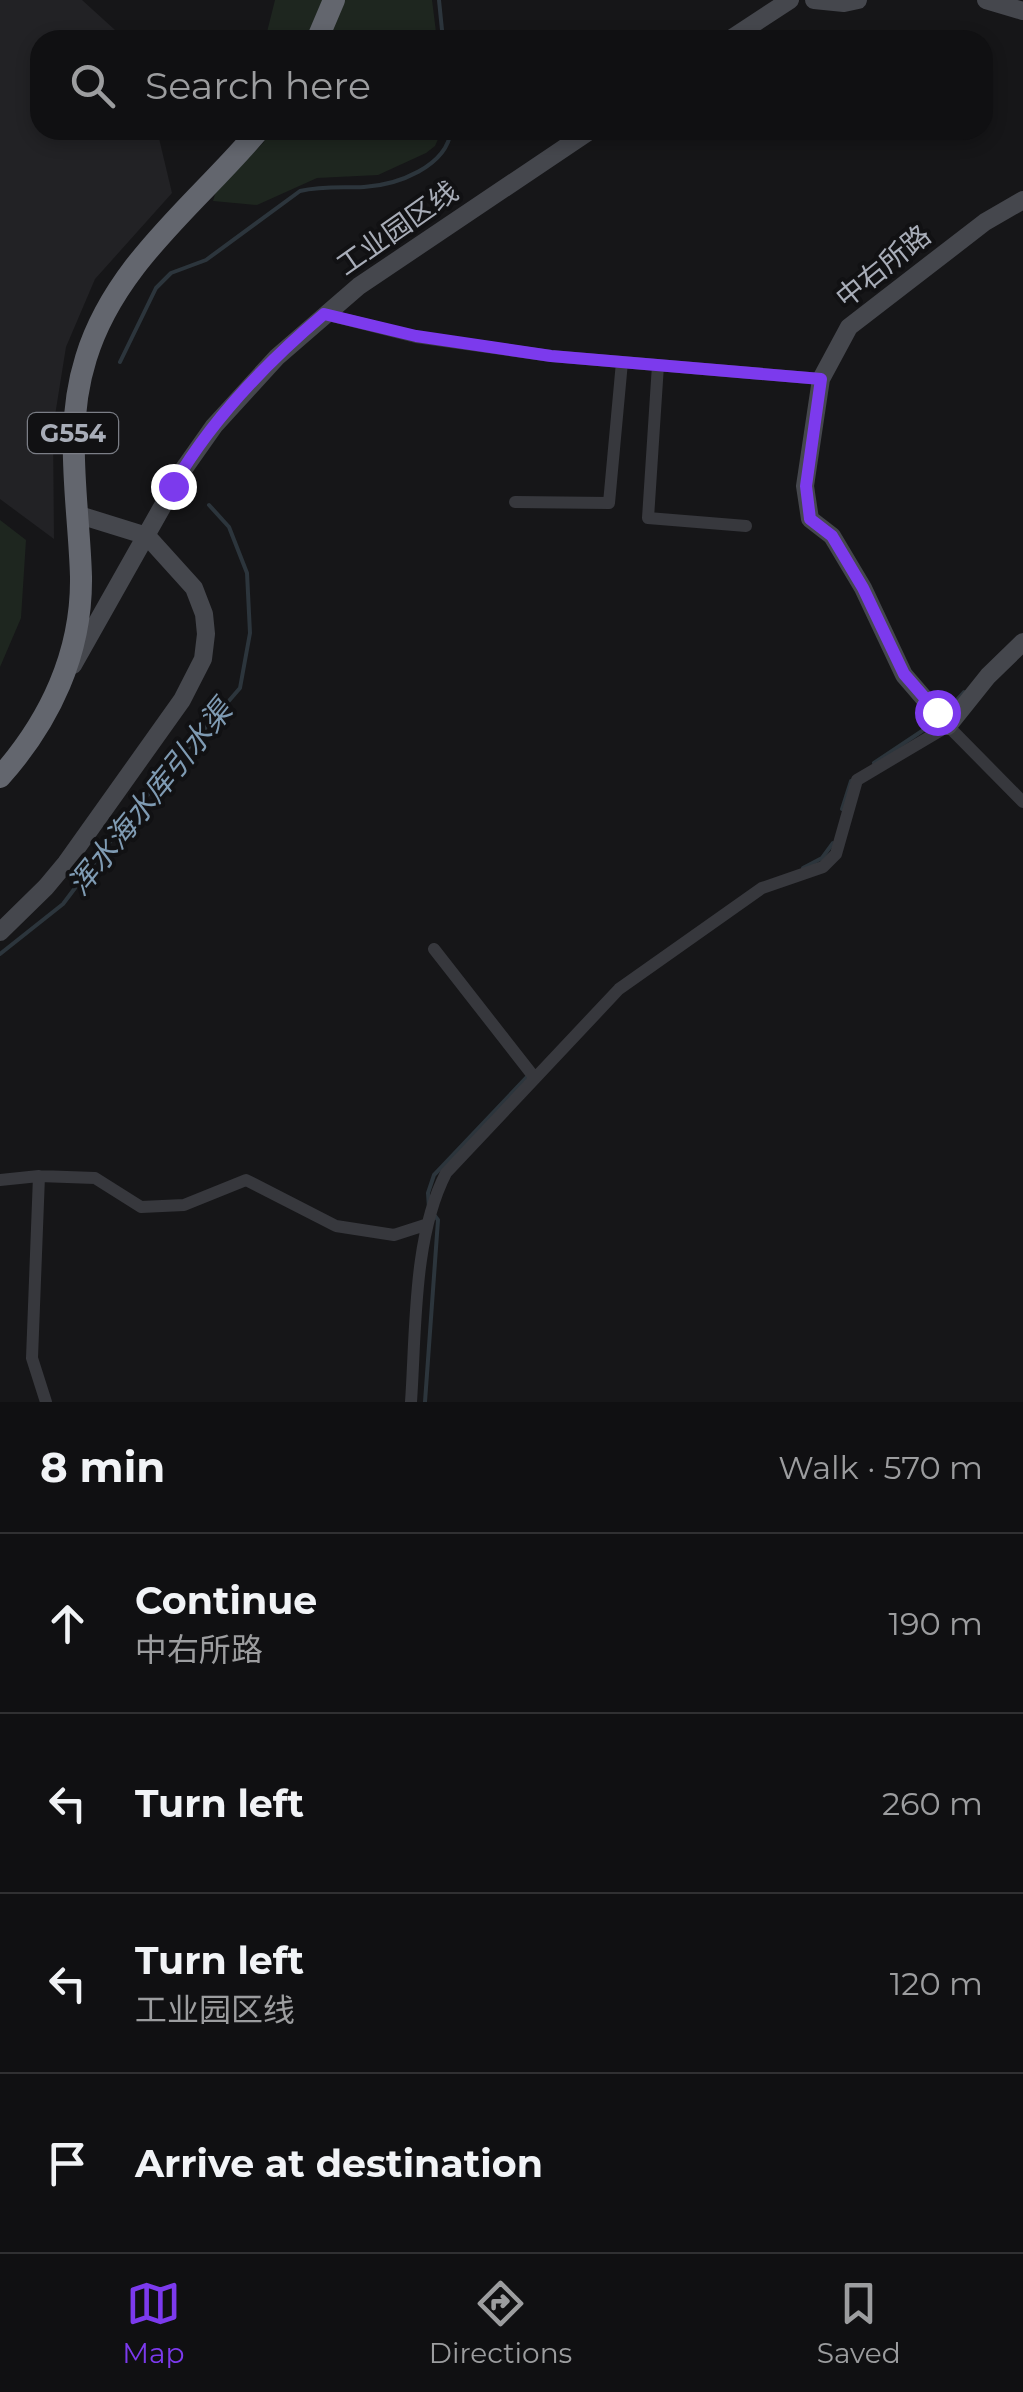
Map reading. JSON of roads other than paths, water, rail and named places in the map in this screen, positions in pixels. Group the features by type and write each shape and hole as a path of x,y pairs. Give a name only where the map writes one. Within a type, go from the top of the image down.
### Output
{"highway":[{"path":"322,30 334,0"},
{"name":"G554","path":"0,777 32,738 57,692 72,652 79,617 80,575 72,456 75,408 84,363 99,324 124,282 154,244 251,140"}],"street":[{"path":"744,30 790,0"},
{"path":"814,0 858,0"},
{"path":"986,0 1023,11"},
{"name":"工业园区线","path":"57,692 183,470 214,426 277,357 324,314 398,259 577,140"},
{"name":"中右所路","path":"943,720 904,674 863,588 832,536 810,519 806,486 821,379 848,327 985,222 1023,200"},
{"path":"324,314 416,336 551,356 821,379"},
{"path":"515,502 608,503 622,362"},
{"path":"658,365 648,518 746,526"},
{"path":"0,932 66,863 166,725 203,659 206,623 186,575 148,536 76,514"},
{"path":"410,1402 428,1215 446,1173 531,1074 619,990 762,888 823,867 836,854 857,780 943,720 1023,642"},
{"path":"943,720 1023,802"},
{"path":"434,949 531,1074"},
{"path":"0,1180 40,1176 95,1178 141,1207 184,1205 246,1180 336,1226 394,1235 428,1215"},
{"path":"40,1176 32,1358 46,1402"}],"waterway":[{"name":"浑水海水库引水渠","path":"439,0 442,30"},
{"name":"浑水海水库引水渠","path":"120,362 156,288 171,273 206,260 300,191 364,187 405,178 430,164 448,140"},
{"name":"浑水海水库引水渠","path":"0,954 63,904 127,819 240,688 250,633 247,573 229,527 209,505"},
{"path":"944,714 964,692"},
{"path":"874,763 937,721"},
{"path":"842,809 851,781"},
{"path":"803,868 822,858 833,843"},
{"path":"429,1208 428,1193 434,1175 527,1077"},
{"path":"425,1402 438,1220 435,1216"}]}
